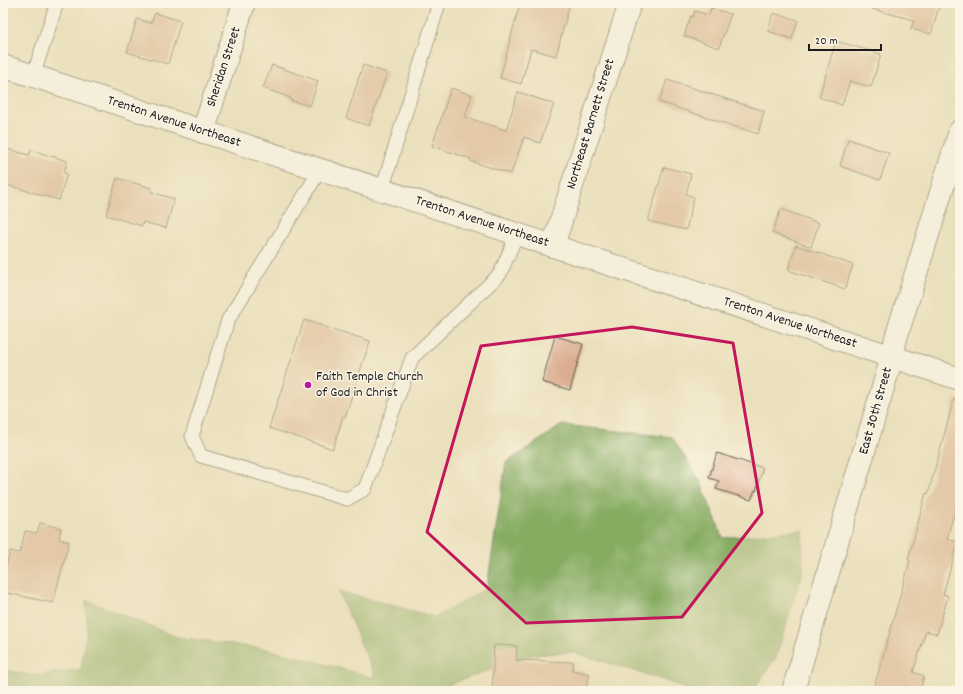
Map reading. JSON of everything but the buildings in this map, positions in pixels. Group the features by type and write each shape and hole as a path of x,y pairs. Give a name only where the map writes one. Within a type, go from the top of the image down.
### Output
{"main road":[{"name":"Sheridan Street","path":"203,132 244,3"},
{"name":"Northeast Barnett Street","path":"553,246 630,3"},
{"name":"Trenton Avenue Northeast","path":"3,66 960,379"},
{"name":"East 30th Street","path":"793,691 892,357 896,338 960,131"}],"lane":[{"path":"33,76 57,3"},
{"path":"382,190 438,3"},
{"path":"320,170 228,320 192,436 201,456 347,499 365,489 412,358 500,274 517,234"}],"highlighted area":[{"path":"632,327 733,343 762,513 682,617 526,623 427,532 481,346"}],"green space":[{"path":"562,425 672,437 700,481 723,538 802,530 803,570 776,657 753,691 692,691 663,680 573,652 530,655 440,688 438,691 3,691 3,669 33,676 81,669 87,629 86,600 177,637 267,649 376,678 338,591 436,617 487,588 506,463"}],"place":[{"name":"Faith Temple Church of God in Christ","path":"308,385"}]}
